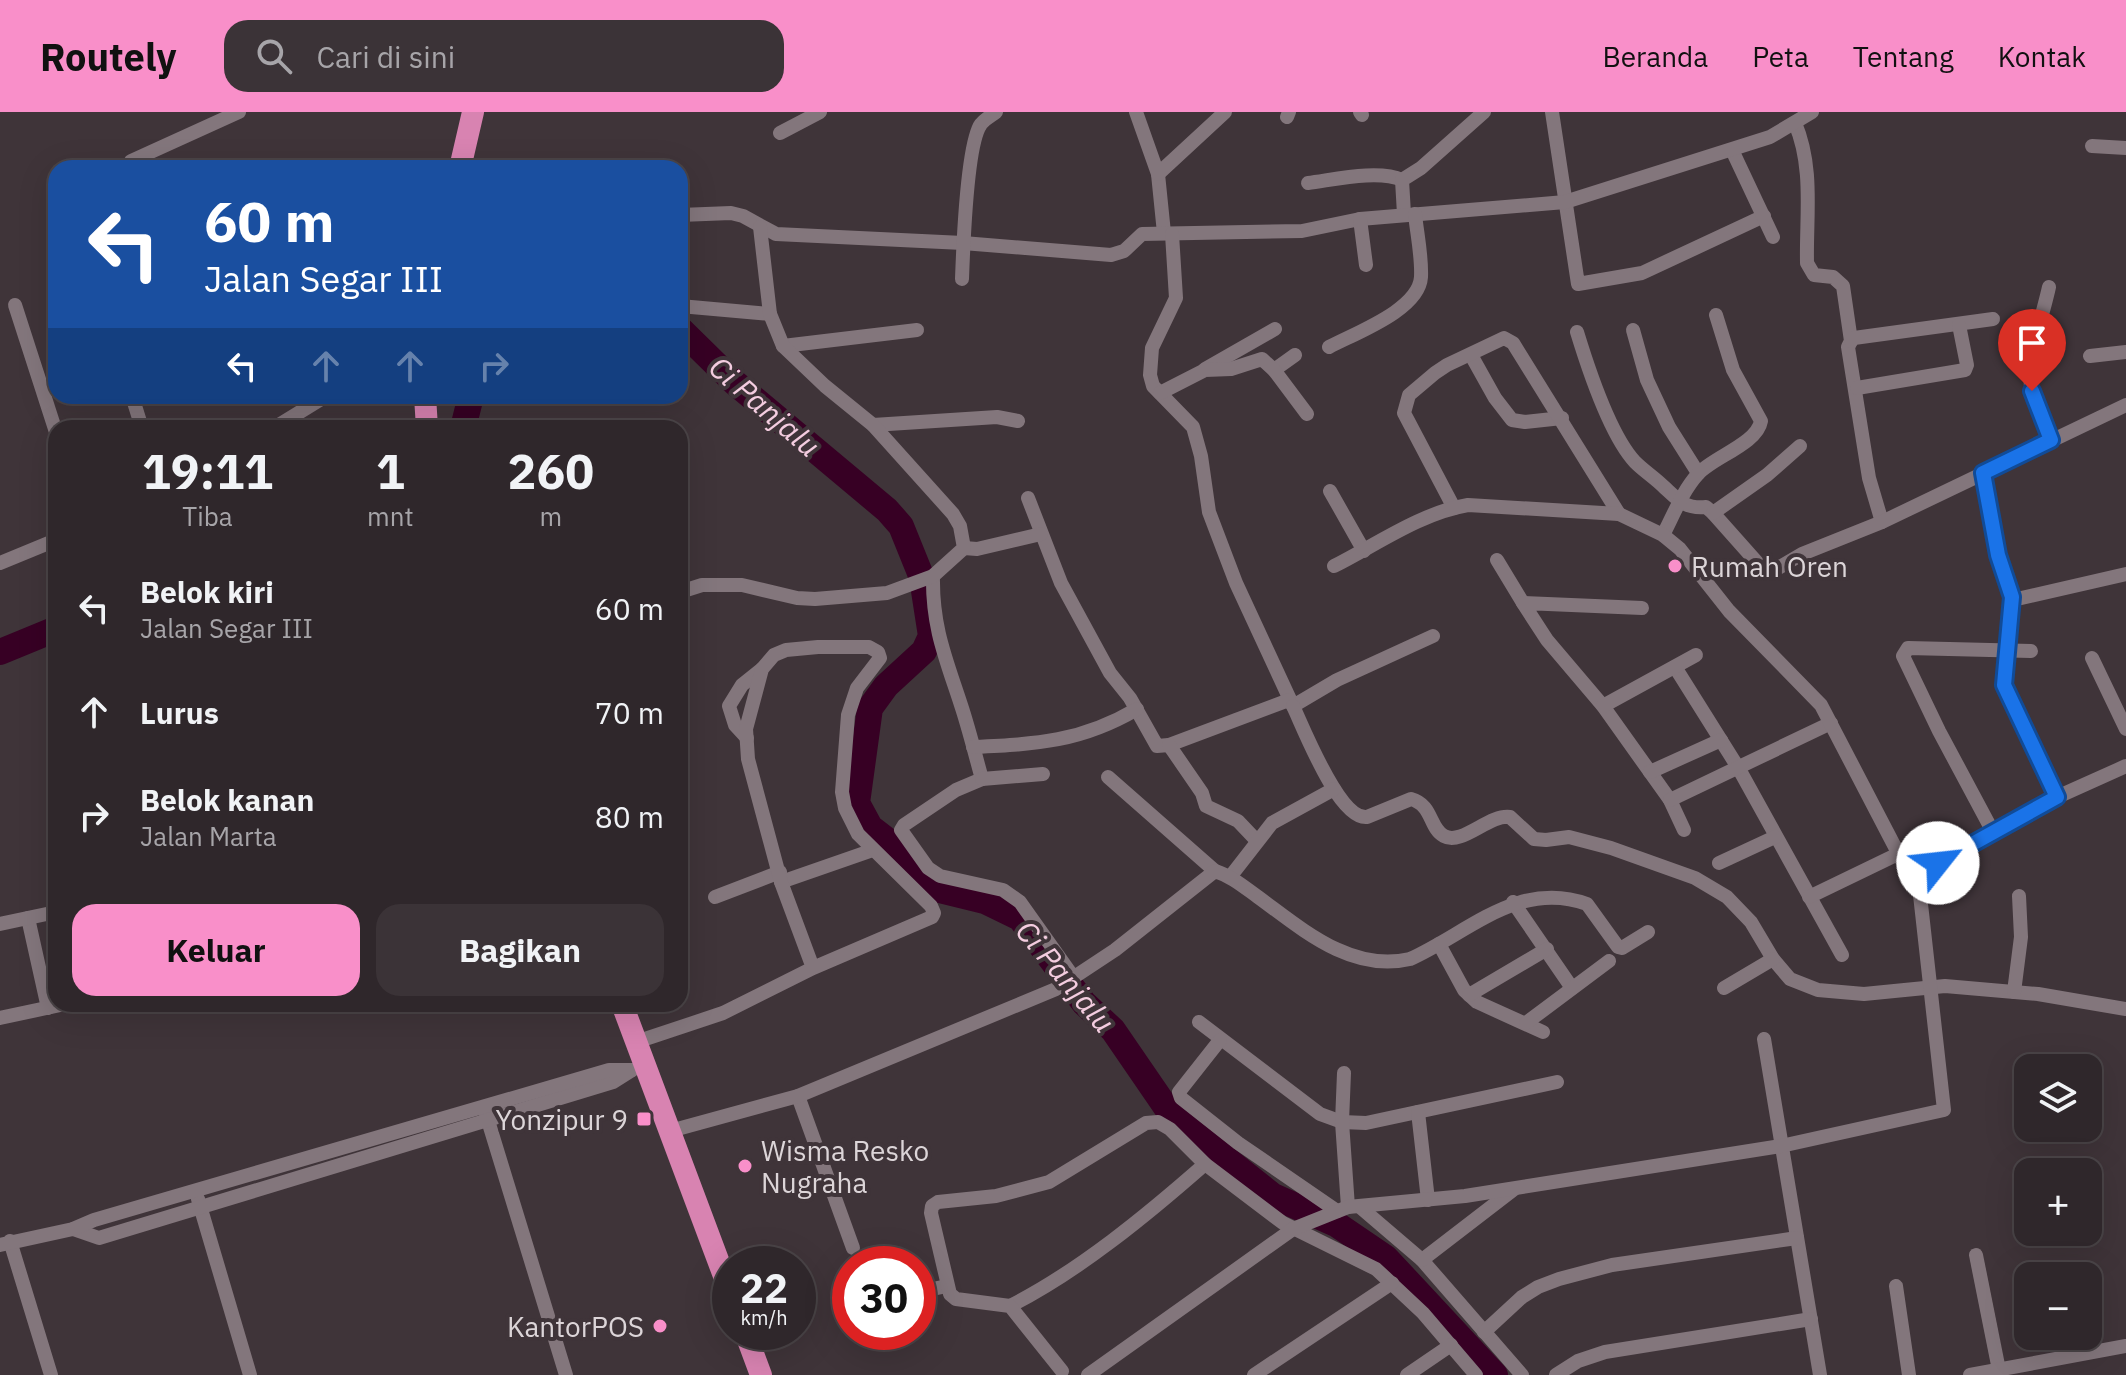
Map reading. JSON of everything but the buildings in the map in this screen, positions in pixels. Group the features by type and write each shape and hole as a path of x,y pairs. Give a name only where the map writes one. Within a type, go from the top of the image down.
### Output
{"highway":[{"path":"463,160 473,112"},
{"path":"625,1012 636,1042 638,1068 670,1131 713,1246"},
{"path":"752,1350 761,1375"}],"street":[{"path":"133,160 239,112"},
{"path":"780,133 820,112"},
{"path":"962,279 975,137 982,123 996,112"},
{"path":"1136,112 1158,174 1168,234 1174,303 1157,333 1149,360 1153,386 1193,427 1209,512 1236,583 1291,703 1334,789 1351,813 1360,818 1405,800 1415,800 1424,806 1445,837 1459,838 1497,818 1510,817 1534,839 1569,837 1611,848 1695,878 1727,897 1751,922 1773,959 1790,979 1818,990 1864,994 1931,985 2014,992 2126,1009"},
{"path":"1158,174 1225,112"},
{"path":"1402,180 1421,168 1484,112"},
{"path":"1552,112 1575,281 1581,285 1642,273 1764,216"},
{"path":"688,215 731,213 776,234 963,243 1111,255 1124,251 1142,234 1302,231 1360,219 1565,202 1770,137 1804,116"},
{"path":"1804,116 1806,229 1812,272 1833,277 1843,286 1851,341"},
{"path":"2092,146 2126,148"},
{"path":"1732,150 1773,237"},
{"path":"1308,183 1361,177 1394,176 1402,180"},
{"path":"1329,347 1405,305 1416,293 1421,278 1402,180"},
{"path":"1360,219 1366,265"},
{"path":"760,227 770,314 783,346 873,425 953,514 960,526 964,548"},
{"path":"2049,287 2041,327 2036,335 2031,381 2051,440"},
{"path":"15,305 52,420"},
{"path":"688,307 770,314"},
{"path":"1663,535 1698,473 1735,449 1759,428 1761,421 1733,370 1716,315"},
{"path":"1882,522 1869,478 1848,347 1851,341 1854,338 1993,319"},
{"path":"1857,388 1965,370 1967,365 1959,325"},
{"path":"1160,393 1275,329"},
{"path":"783,346 917,330"},
{"path":"1633,330 1647,380 1669,427 1698,473"},
{"path":"1577,332 1609,419 1634,461 1680,504 1706,507 1761,567 1773,571 1802,554 1882,522 2126,405"},
{"path":"1454,508 1404,413 1409,395 1447,365 1504,338 1513,343 1619,514"},
{"path":"2090,356 2126,352"},
{"path":"1274,370 1295,355"},
{"path":"1471,355 1495,398 1512,420 1525,422 1562,418"},
{"path":"1205,370 1231,369 1262,359 1307,414"},
{"path":"287,420 313,404"},
{"path":"873,425 997,417 1018,421"},
{"path":"1713,513 1773,471 1800,446"},
{"path":"1983,473 1998,555 2012,597 2004,685 2057,797"},
{"path":"1330,491 1364,551"},
{"path":"1028,498 1061,583 1110,673 1160,747 1291,703 1433,636"},
{"path":"1088,1375 1300,1226 1343,1210 1516,1188 1781,1146 1944,1110 1920,895 1821,705 1729,611 1680,549 1663,535 1619,514 1468,505 1416,523 1334,566"},
{"path":"688,589 702,585 742,585 771,594 815,599 887,593 932,577 964,548 977,549 1041,534"},
{"path":"0,563 48,543"},
{"path":"1497,560 1547,640 1603,706 1670,800 1684,830"},
{"path":"2012,597 2017,599 2126,574"},
{"path":"932,577 932,600 940,646 982,779"},
{"path":"1523,603 1642,608"},
{"path":"636,1042 723,1013 813,968 932,917 934,913 931,906 858,834 845,808 842,792 848,715 857,688 880,658 878,652 869,647 818,647 786,650 774,655 742,685 729,706 735,725 747,738"},
{"path":"1993,832 1903,656 1908,648 2031,651"},
{"path":"1603,706 1696,655"},
{"path":"2092,658 2126,729"},
{"path":"1675,667 1739,769 1842,955"},
{"path":"762,669 746,729 748,759 780,877 813,968"},
{"path":"973,747 1030,744 1078,736 1107,727 1137,709"},
{"path":"1670,800 1831,723"},
{"path":"1650,772 1721,740"},
{"path":"1169,745 1202,793 1206,806 1238,821 1257,841"},
{"path":"1911,878 2057,797 2126,766"},
{"path":"1043,774 982,779 956,790 901,830 928,868 940,876 1003,890 1020,902 1073,979"},
{"path":"1108,777 1215,871 1230,877 1316,940 1365,959 1393,963 1410,959 1513,902 1535,897 1583,902 1591,908 1616,945 1622,948 1648,932"},
{"path":"1230,877 1268,826 1287,812 1334,789"},
{"path":"1719,863 1775,837"},
{"path":"715,897 873,850"},
{"path":"1809,897 1898,854"},
{"path":"670,1131 798,1096 1056,989 1115,950 1215,871"},
{"path":"2014,992 2021,937 2019,896"},
{"path":"1513,902 1572,988"},
{"path":"0,924 48,914"},
{"path":"0,1018 48,1008 28,918"},
{"path":"1439,944 1469,995 1477,1002 1543,1032"},
{"path":"1469,995 1547,949"},
{"path":"1724,988 1773,959"},
{"path":"1526,1023 1609,961"},
{"path":"1199,1022 1320,1114 1342,1122 1366,1123 1557,1082"},
{"path":"1764,1039 1820,1375"},
{"path":"1220,1040 1179,1092 1181,1098 1238,1143 1422,1260 1522,1375"},
{"path":"73,1229 99,1238 562,1090 609,1070 638,1068"},
{"path":"1343,1210 1344,1073"},
{"path":"798,1096 852,1246"},
{"path":"1418,1112 1428,1200"},
{"path":"51,1375 3,1243 73,1229 195,1191 486,1113"},
{"path":"486,1113 566,1375"},
{"path":"1205,1164 1072,1269 1010,1306 956,1299 947,1286 932,1206 938,1202 1018,1192 1049,1182 1146,1123 1158,1122 1170,1129 1205,1164 1300,1226 1376,1269 1451,1345 1476,1375"},
{"path":"1422,1260 1516,1188"},
{"path":"195,1191 250,1375"},
{"path":"1484,1332 1522,1297 1559,1279 1612,1265 1797,1238"},
{"path":"1976,1255 1999,1372"},
{"path":"1254,1375 1392,1283"},
{"path":"936,1288 947,1286"},
{"path":"1896,1286 1909,1375"},
{"path":"1010,1306 1059,1373 1074,1372 1078,1375"},
{"path":"1556,1375 1578,1361 1605,1352 1811,1319"},
{"path":"1407,1375 1451,1345"},
{"path":"1970,1375 2126,1346"}],"waterway":[{"name":"Ci Panjalu","path":"688,337 734,382 887,510 901,526 922,578 931,636 924,651 886,686 870,708 857,803 870,827 896,847 936,889 985,901 1020,918 1084,1003 1113,1030 1172,1116 1273,1196 1336,1224 1386,1258 1495,1375"},
{"name":"Ci Panjalu","path":"465,420 469,404"},
{"name":"Ci Panjalu","path":"0,652 48,632"}],"place":[{"name":"Rumah Oren","path":"1675,566"},
{"name":"Yonzipur 9","path":"644,1119"},
{"name":"Wisma Resko Nugraha","path":"745,1166"},
{"name":"KantorPOS","path":"660,1326"}],"route":[{"path":"1938,863 2057,797 2004,685 2012,597 1998,555 1983,473 2051,440 2032,391"}]}
